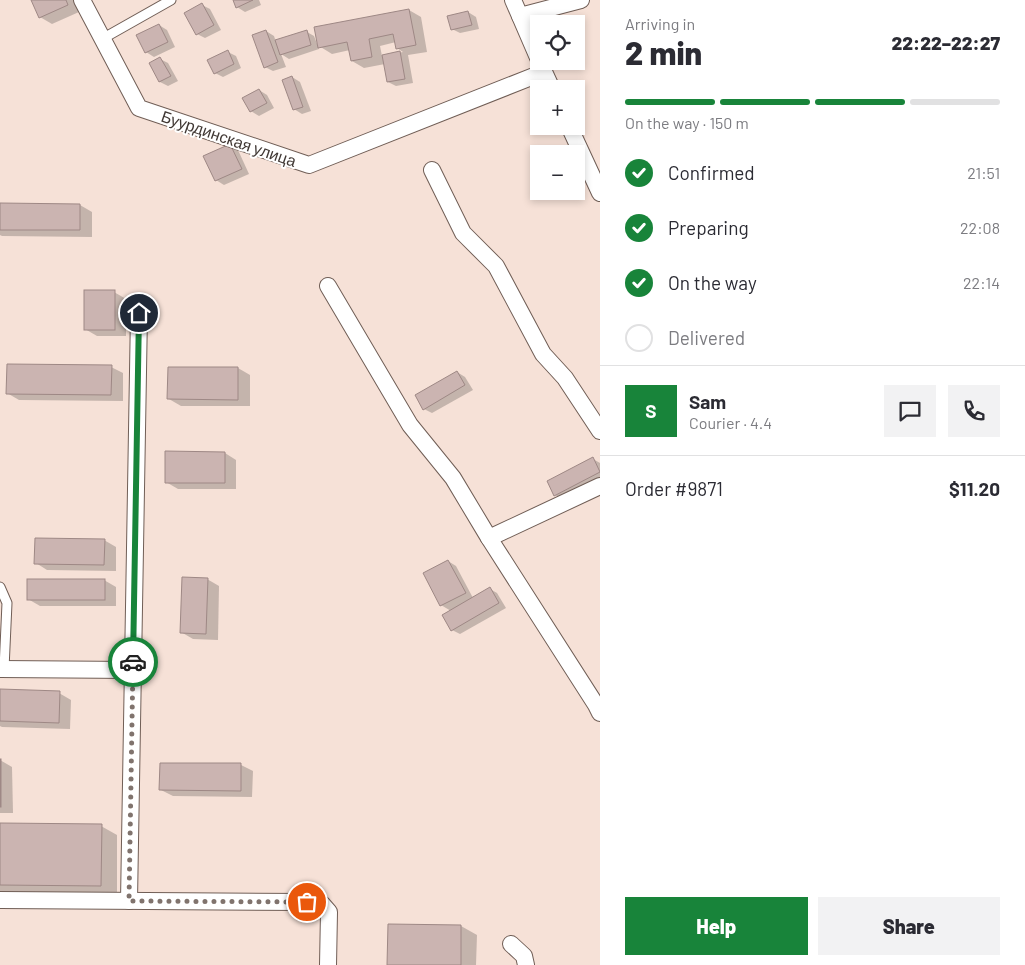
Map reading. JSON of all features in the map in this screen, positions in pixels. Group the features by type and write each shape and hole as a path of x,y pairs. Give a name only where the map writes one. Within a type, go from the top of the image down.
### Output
{"street":[{"name":"Буурдинская улица","path":"82,0 139,108 309,165 530,69"},
{"path":"512,0 530,39"},
{"path":"520,16 581,0"},
{"path":"573,135 600,193"},
{"path":"432,170 463,232 496,266 543,354 565,378 600,431"},
{"path":"328,286 410,425 453,478 600,713"},
{"path":"129,901 139,313"},
{"path":"489,538 600,486"},
{"path":"2,669 133,670"},
{"path":"0,900 307,902 322,904 330,912 328,965"},
{"path":"511,944 524,956 526,965"}],"lane":[{"path":"102,39 171,0"},
{"path":"0,587 7,603 2,669"}],"building":[{"path":"31,0 66,0 68,5 39,18"},
{"path":"233,0 253,0 236,8"},
{"path":"202,3 214,25 196,35 184,13"},
{"path":"409,9 416,45 396,49 393,34 369,39 372,57 351,61 347,42 318,48 314,27"},
{"path":"468,11 472,25 451,30 447,16"},
{"path":"159,24 168,42 145,53 136,35"},
{"path":"266,30 278,62 264,68 252,35"},
{"path":"307,30 311,45 280,55 275,40"},
{"path":"228,50 234,64 214,74 207,60"},
{"path":"400,51 405,79 387,82 382,55"},
{"path":"160,57 171,76 159,82 149,63"},
{"path":"292,76 303,107 293,110 282,80"},
{"path":"259,89 267,103 250,112 242,98"},
{"path":"230,144 242,169 215,181 203,156"},
{"path":"0,203 80,204 80,230 0,230"},
{"path":"84,290 115,290 115,330 84,330"},
{"path":"7,364 112,365 111,395 6,394"},
{"path":"168,367 238,367 238,400 167,399"},
{"path":"457,371 465,385 423,410 415,395"},
{"path":"165,451 225,452 225,483 165,483"},
{"path":"593,457 600,472 554,496 547,481"},
{"path":"35,538 105,539 104,565 34,564"},
{"path":"448,560 466,593 440,606 423,573"},
{"path":"182,577 208,578 206,634 180,633"},
{"path":"27,579 105,579 105,600 27,600"},
{"path":"490,587 499,603 451,631 442,615"},
{"path":"0,689 60,691 59,723 0,721"},
{"path":"1,759 1,807 0,807"},
{"path":"160,763 241,763 241,791 159,790"},
{"path":"0,823 102,824 101,886 0,885"},
{"path":"388,924 461,925 461,965 387,965"}],"way so far":[{"path":"133,662 129,901 307,902"}],"route":[{"path":"133,662 139,313"}]}
